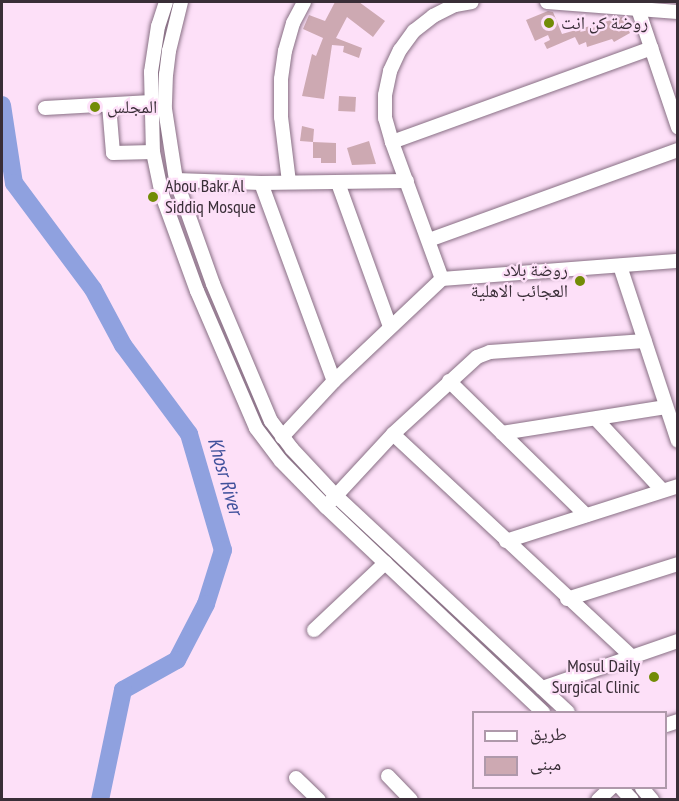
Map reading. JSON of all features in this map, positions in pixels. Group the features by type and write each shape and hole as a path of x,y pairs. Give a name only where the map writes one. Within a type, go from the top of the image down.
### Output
{"street":[{"path":"166,2 153,56 151,102 153,152 162,195 197,291 256,428 281,461 326,507 542,711"},
{"path":"182,2 169,51 166,74 165,109 176,180 213,285 261,404 282,437 336,496 567,711"},
{"path":"289,182 281,117 280,79 290,32 303,2"},
{"path":"442,279 392,142 386,118 385,95 390,71 400,50 414,31 433,16 454,5 472,2"},
{"path":"547,2 678,12"},
{"path":"638,9 678,127"},
{"path":"392,142 651,48"},
{"path":"45,108 151,102"},
{"path":"109,105 112,153 153,152"},
{"path":"429,240 678,150"},
{"path":"176,180 261,183 407,181"},
{"path":"261,183 334,381"},
{"path":"338,183 390,327"},
{"path":"282,437 334,381 442,279 678,261"},
{"path":"620,266 678,441"},
{"path":"197,291 213,285"},
{"path":"326,507 393,434 477,357 490,352 645,341"},
{"path":"449,381 586,515"},
{"path":"502,433 666,407"},
{"path":"596,419 662,490"},
{"path":"393,434 567,599 631,656"},
{"path":"506,541 678,486"},
{"path":"314,630 385,563"},
{"path":"567,599 678,564"},
{"path":"542,688 678,641"},
{"path":"388,776 411,800"},
{"path":"296,778 319,800"},
{"path":"598,800 610,789"}],"building":[{"path":"335,2 359,2 385,21 373,37 347,17 336,38 362,48 359,58 343,52 344,46 332,45 324,99 302,96 312,54 316,56 323,38 303,29 309,15 325,21"},
{"path":"548,11 553,12 562,34 622,17 630,33 614,42 612,39 587,47 586,42 579,45 575,37 547,49 544,43 550,40 548,35 535,41 526,20"},
{"path":"339,96 356,97 355,112 338,111"},
{"path":"302,126 314,129 313,142 300,141"},
{"path":"369,141 376,164 352,165 347,148"},
{"path":"313,142 336,143 336,163 321,163 321,158 313,158"}],"waterway":[{"name":"Khosr River","path":"2,105 14,183 93,289 123,345 189,434 223,550 206,604 177,660 123,690 100,800"}],"place":[{"name":"روضة كن انت","path":"549,23"},
{"name":"المجلس","path":"95,107"},
{"name":"Abou Bakr Al Siddiq Mosque","path":"153,197"},
{"name":"روضة بلاد العجائب الاهلية","path":"580,281"},
{"name":"Mosul Daily Surgical Clinic","path":"654,677"}]}
